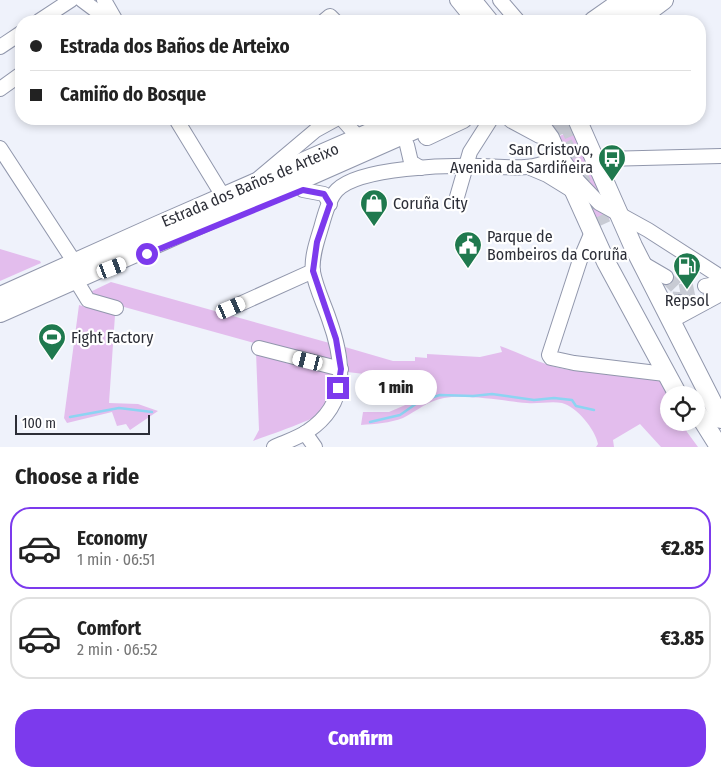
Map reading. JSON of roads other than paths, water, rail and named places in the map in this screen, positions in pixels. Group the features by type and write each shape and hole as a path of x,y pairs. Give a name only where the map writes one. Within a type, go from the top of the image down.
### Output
{"main road":[{"path":"472,0 483,15"},
{"path":"484,0 485,15"},
{"path":"602,15 623,0"},
{"path":"619,15 640,0"},
{"path":"628,15 649,0"},
{"path":"644,15 664,0"},
{"name":"Estrada dos Baños de Arteixo","path":"0,313 210,219 371,141 393,125"},
{"path":"371,141 410,125"},
{"path":"371,141 433,125"},
{"name":"Estrada dos Baños de Arteixo","path":"43,295 218,227 407,148 444,125"},
{"path":"525,125 536,130 555,148"},
{"path":"540,125 555,148 573,191 606,223 642,263 721,421"},
{"path":"580,125 592,154"},
{"path":"584,125 592,154 606,223 665,374 672,386"},
{"name":"Estrada dos Baños de Arteixo","path":"73,264 164,232 371,141"},
{"name":"Estrada dos Baños de Arteixo","path":"0,296 254,182 371,141"},
{"path":"606,223 684,386"},
{"path":"606,223 704,403 721,421"},
{"path":"705,424 719,446"},
{"path":"705,431 719,446"}],"street":[{"path":"48,15 71,0"},
{"path":"82,0 102,15"},
{"path":"104,0 113,15"},
{"path":"457,0 482,15"},
{"path":"0,47 15,37"},
{"path":"0,89 15,78"},
{"path":"180,125 223,196"},
{"path":"254,182 316,130 325,125"},
{"path":"350,125 371,141"},
{"path":"456,197 464,166 488,125"},
{"path":"0,148 73,264"},
{"path":"407,148 411,162 421,168"},
{"path":"394,171 405,163 407,148"},
{"path":"274,447 305,433 322,419 333,406 341,369 336,339 313,271 317,242 330,204 337,190 356,179 394,171 464,166 528,167 546,162 552,158 555,148"},
{"path":"555,148 588,193 599,203 606,223 721,277"},
{"path":"592,154 604,159 721,156"},
{"path":"528,167 547,175 573,191"},
{"path":"303,190 324,194 330,204"},
{"path":"606,223 574,276 549,355 551,358 574,363 665,374"},
{"path":"642,263 666,277"},
{"path":"231,308 313,271"},
{"path":"77,282 88,300 116,308"},
{"path":"705,286 721,282"},
{"path":"671,321 721,294"},
{"path":"671,321 679,302"},
{"path":"259,348 341,369"},
{"path":"305,433 315,447"}],"waterway":[{"path":"370,422 400,415 420,401 440,395 473,396 492,394 534,400 554,398 572,400 576,406 594,410"},
{"path":"70,417 119,408 152,412"}],"tunnel":[{"path":"555,125 602,225"},
{"path":"569,125 582,155"},
{"path":"666,277 680,291 679,302"},
{"path":"680,291 705,286"}],"place":[{"name":"San Cristovo, Avenida da Sardiñeira","path":"612,182"},
{"name":"Coruña City","path":"374,227"},
{"name":"Parque de Bombeiros da Coruña","path":"468,269"},
{"name":"Repsol","path":"687,290"},
{"name":"Fight Factory","path":"52,361"}]}
